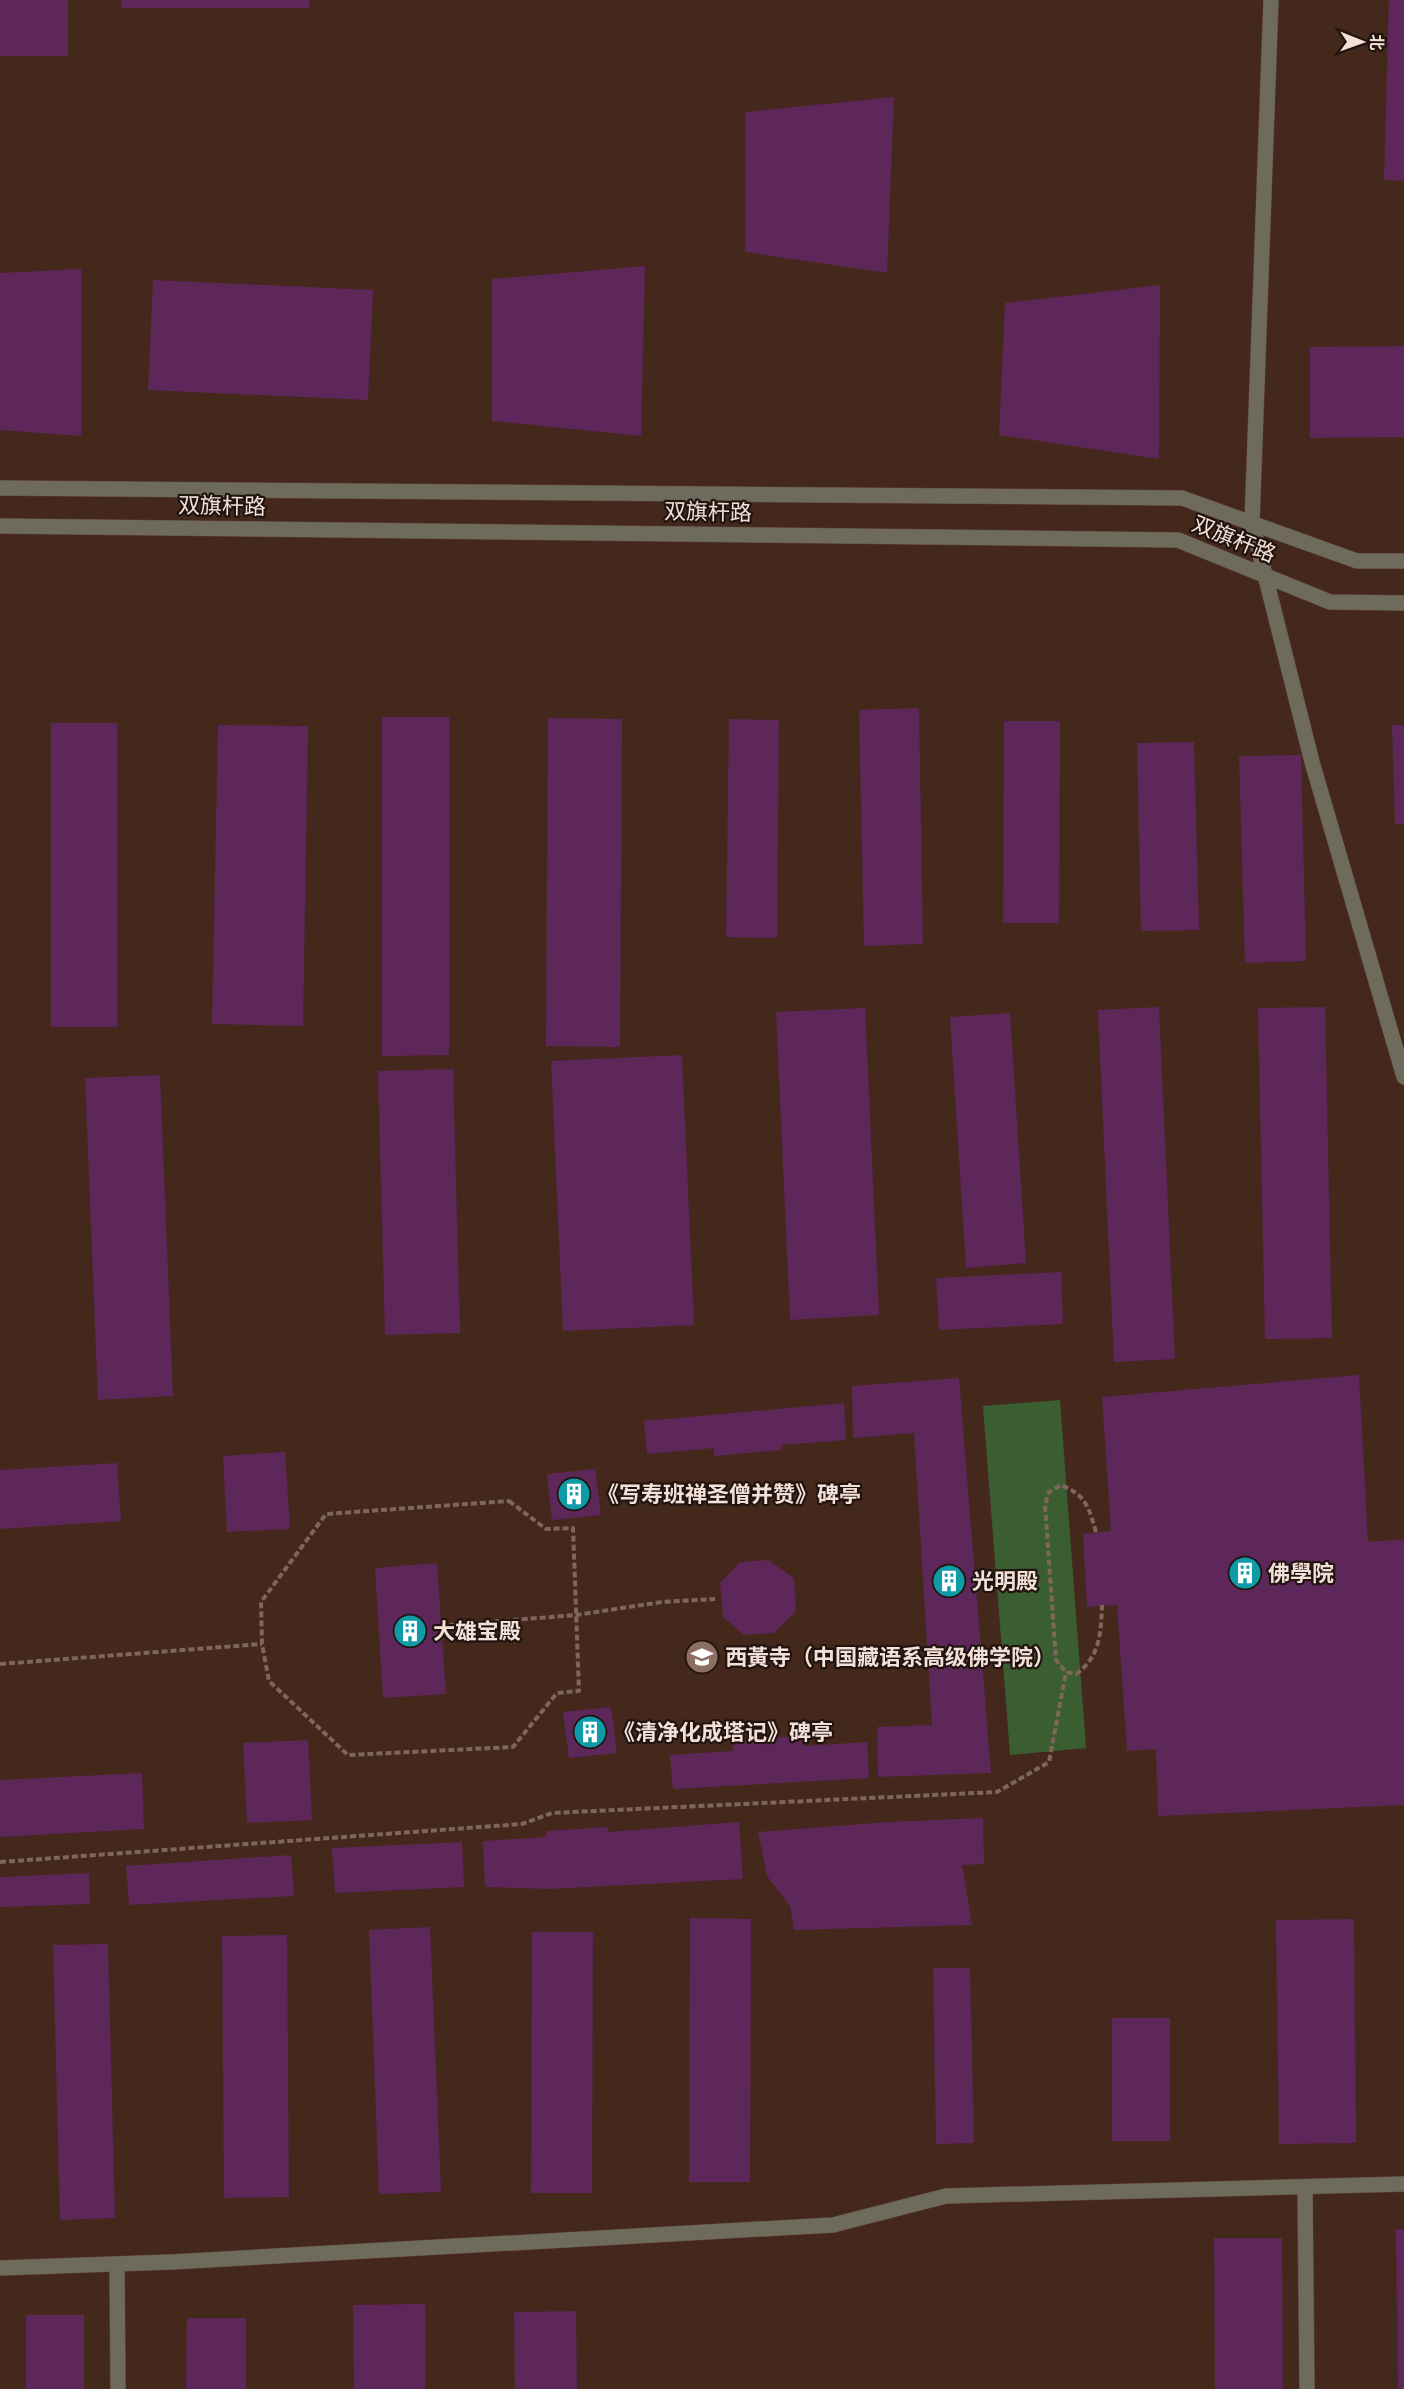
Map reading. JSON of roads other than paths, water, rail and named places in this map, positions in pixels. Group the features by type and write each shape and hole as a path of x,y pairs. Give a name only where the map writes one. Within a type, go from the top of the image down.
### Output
{"street":[{"path":"1271,0 1252,523 1263,575 1312,762 1404,1077"},
{"path":"0,488 1182,498 1357,561 1404,561"},
{"name":"双旗杆路","path":"0,526 1178,540 1330,602 1404,603"},
{"path":"0,2268 117,2265 833,2225 946,2196 1404,2184"},
{"path":"1305,2187 1307,2389"},
{"path":"117,2265 118,2389"}],"place":[{"name":"《写寿班禅圣僧并赞》碑亭","path":"574,1494"},
{"name":"佛學院","path":"1245,1573"},
{"name":"光明殿","path":"949,1581"},
{"name":"大雄宝殿","path":"410,1631"},
{"name":"西黃寺（中国藏语系高级佛学院）","path":"702,1657"},
{"name":"《清净化成塔记》碑亭","path":"590,1732"}]}
